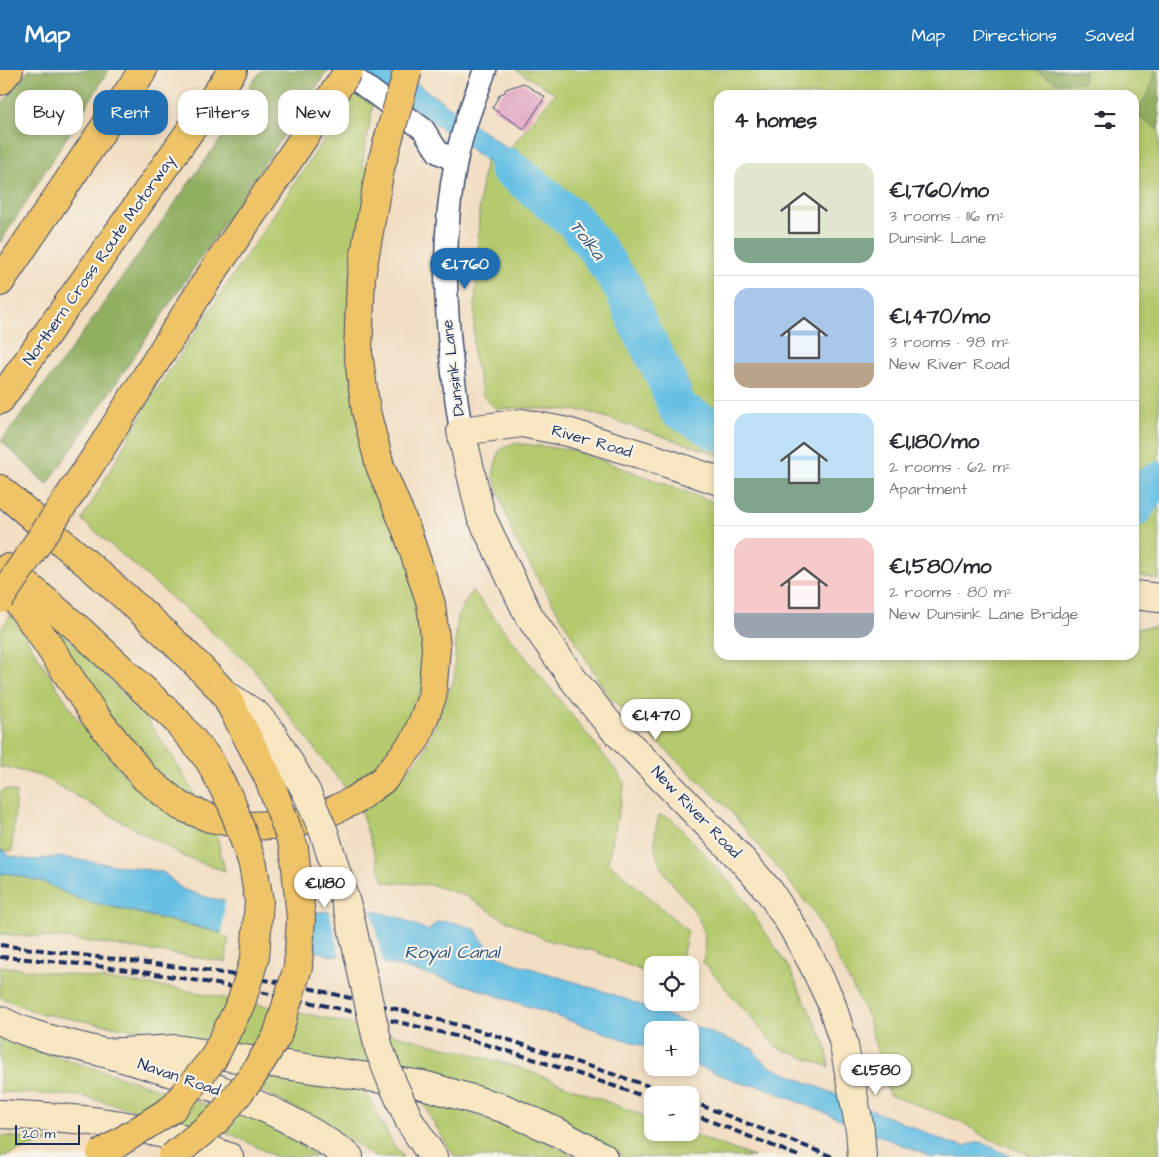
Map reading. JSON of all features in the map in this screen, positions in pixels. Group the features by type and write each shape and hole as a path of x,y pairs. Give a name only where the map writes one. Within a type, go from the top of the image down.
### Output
{"highway":[{"path":"0,81 9,70"},
{"path":"0,282 143,70"},
{"path":"0,599 96,456 204,285 349,70"},
{"path":"0,578 41,634 95,716 145,778 180,806 210,818 251,826 288,824 319,817 355,800 384,779 416,739 432,697 436,647 431,604 406,531 380,466 366,411 358,352 361,277 380,169 408,70"},
{"name":"Northern Cross Route Motorway","path":"0,400 232,72"},
{"path":"0,489 196,662 225,694 269,779 294,848 300,918 298,967 277,1036 251,1078 219,1118 172,1157"},
{"path":"0,562 82,632 176,720 209,760 235,812 253,865 259,901 255,957 241,1003 213,1059 172,1109 96,1155"}],"main road":[{"name":"River Road","path":"461,431 522,423 568,432 714,479"},
{"name":"New River Road","path":"461,431 481,516 529,616 573,679 609,724 742,860 770,892 813,964 831,1002 843,1041 858,1121 862,1157"},
{"path":"1139,595 1159,598"},
{"path":"225,694 258,715 272,733 306,791 324,832 348,913 379,1049 410,1122 433,1157"},
{"name":"Navan Road","path":"0,1020 50,1040 104,1053 212,1086 262,1107 302,1128 349,1157"},
{"path":"104,1053 176,1049 423,1084 503,1108 558,1132 603,1157"},
{"path":"0,1114 62,1117 126,1127 178,1138 229,1157"}],"street":[{"path":"344,70 424,129 438,152 458,154"},
{"name":"Dunsink Lane","path":"461,431 451,363 445,273 448,216 458,154 473,102 485,70"}],"green space":[{"path":"29,70 109,70 96,90 93,90 93,95 83,111 83,90 15,90 15,135 68,135 0,243 0,106"},
{"path":"262,70 328,70 314,90 278,90 278,135 284,135 47,485 1,441 65,358 224,135 268,135 268,90 253,90 249,86"},
{"path":"516,70 1159,70 1159,580 1139,575 1139,90 714,90 714,453 586,411 525,408 496,409 483,396 473,353 480,194 486,160 497,165 555,93"},
{"path":"1034,70 1085,70 1083,82 1059,83"},
{"path":"1155,70 1159,70 1159,130 1139,117 1139,105 1149,92"},
{"path":"355,93 373,105 362,166 373,168 350,280 415,585 423,634 424,683 406,732 380,768 346,789 251,666 82,520 152,397 327,135 349,135 349,102"},
{"path":"513,443 573,450 714,502 714,660 1139,660 1139,628 1159,627 1159,1157 1035,1157 985,1137 962,1122 889,1095 867,1015 813,911 726,806 608,696 514,538 493,475 499,451"},
{"path":"472,590 625,782 608,862 688,931 682,956 644,956 644,972 594,951 547,940 498,916 466,896 432,885 384,882 361,812 389,790 423,754 454,679 457,617"},
{"path":"29,604 87,656 146,718 176,762 199,803 157,774 114,725"},
{"path":"11,614 76,717 132,783 215,828 225,871 185,857 41,776 6,767 0,768 0,631"},
{"path":"5,789 16,792 12,851 0,850 0,792"},
{"path":"659,815 671,818 738,891 789,968 826,1045 829,1067 776,1047 703,962 705,943 701,924 684,897 666,876 656,851 655,835"},
{"path":"7,873 43,882 79,899 229,935 226,962 65,938 0,934 0,875"},
{"path":"0,966 174,988 321,1017 465,1052 520,1068 644,1116 644,1141 699,1141 699,1137 754,1157 623,1157 599,1141 198,1041 38,1013 0,997"},
{"path":"0,1038 267,1124 318,1157 276,1157 236,1136 82,1096 0,1092"},
{"path":"263,1076 365,1090 392,1142 403,1157 374,1157 361,1147 302,1112 254,1087"},
{"path":"424,1101 502,1123 575,1157 455,1157 429,1115"},
{"path":"0,1136 53,1140 0,1157"}],"water":[{"path":"359,70 398,70 508,149 557,194 543,205 497,165 486,160"},
{"name":"Royal Canal","path":"0,850 5,851 9,856 32,860 59,857 163,872 182,889 209,898 305,913 367,909 400,918 429,931 438,922 457,923 476,930 489,948 508,961 612,994 644,1006 644,1011 656,1011 681,1021 644,1021 644,1046 469,986 393,965 329,955 302,947 229,934 79,899 43,882 7,873 0,875"},
{"name":"Royal Canal","path":"699,1028 753,1049 759,1058 771,1067 947,1142 964,1146 981,1142 1012,1157 931,1157 760,1086 744,1084 699,1066"}],"pier":[{"path":"225,898 305,910 302,949 222,935"},
{"path":"371,908 384,966 340,959 329,909"}],"building":[{"path":"523,83 545,97 524,129 492,108 500,94 504,93 506,89"}],"waterway":[{"name":"Tolka","path":"508,167 575,221 623,287 639,326 665,376 678,409 714,429"},
{"name":"Tolka","path":"1139,500 1148,487 1159,481"}],"railway":[{"path":"0,945 204,970 296,985 491,1034 649,1086"},
{"path":"0,957 136,971 314,1003 474,1041 644,1096"},
{"path":"699,1105 833,1157"},
{"path":"699,1117 801,1157"}]}
